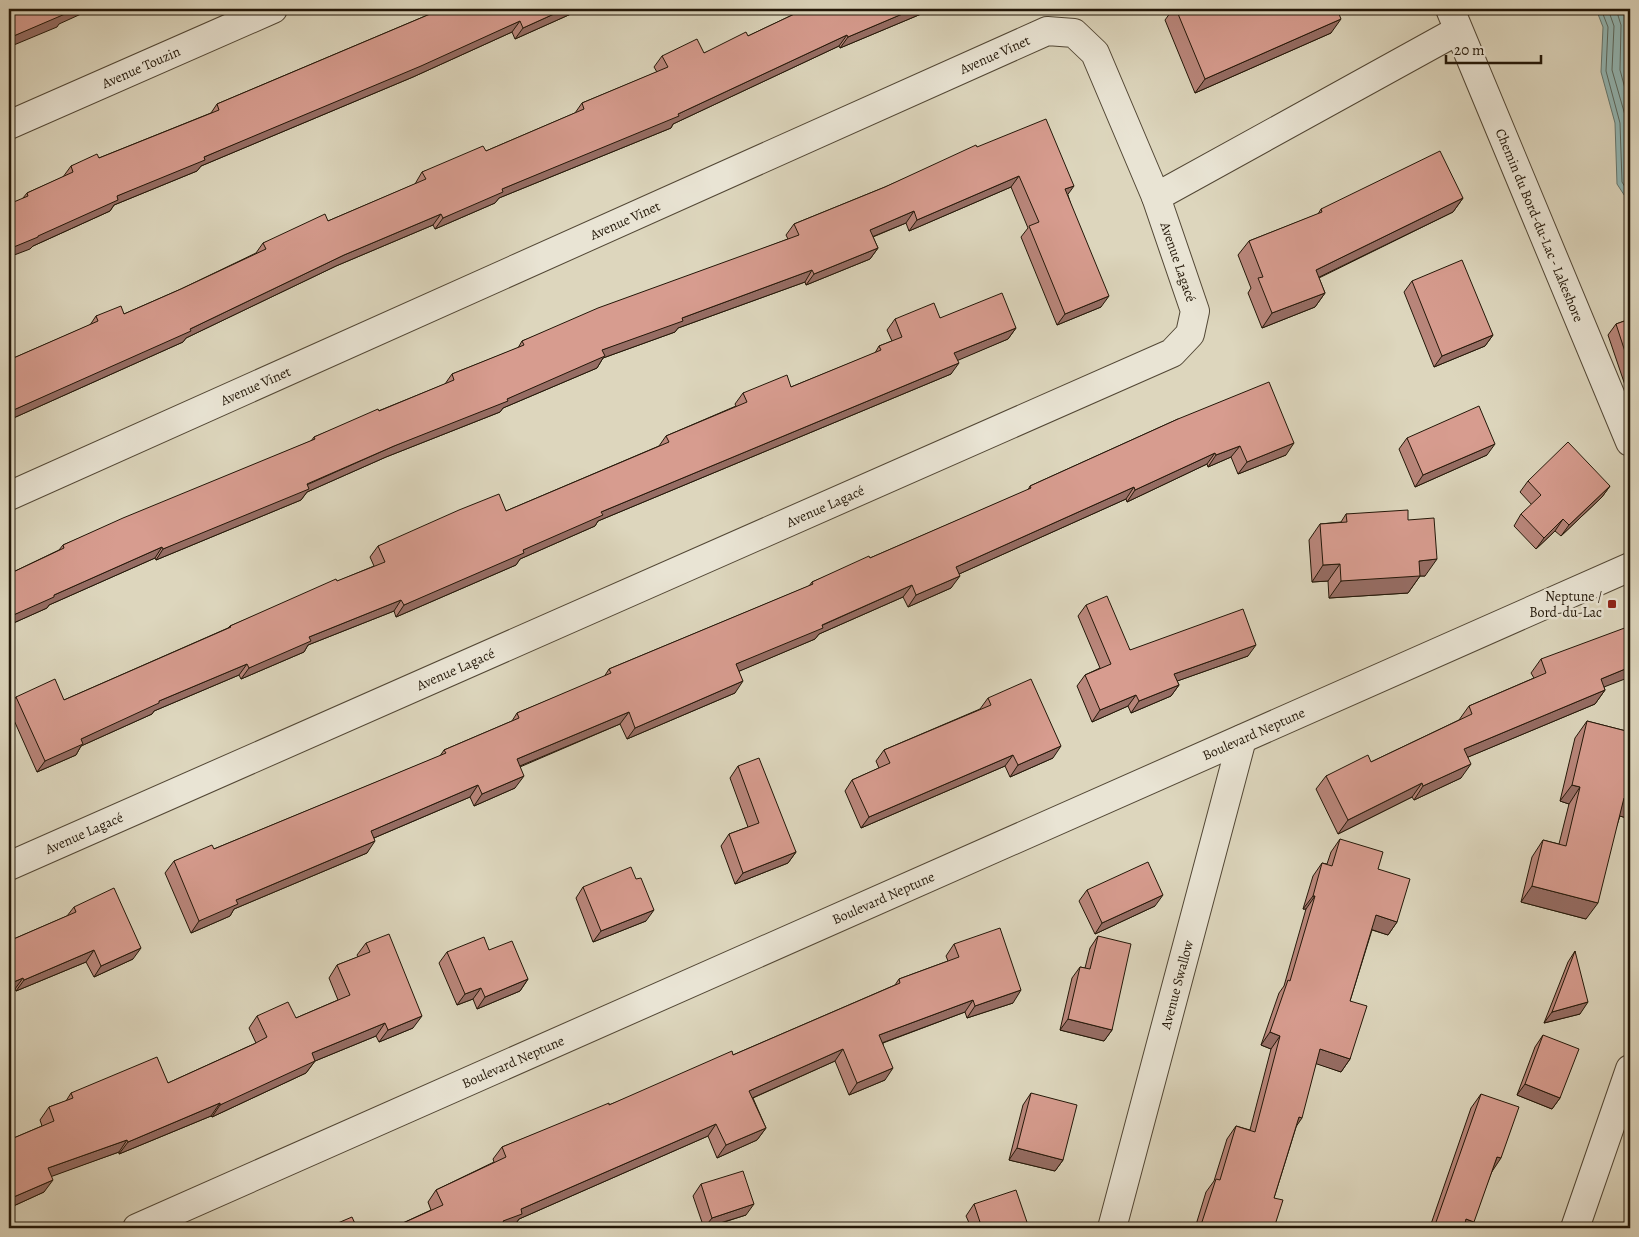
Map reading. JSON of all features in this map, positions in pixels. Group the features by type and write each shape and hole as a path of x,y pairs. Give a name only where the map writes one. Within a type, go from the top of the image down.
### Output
{"street":[{"name":"Avenue Touzin","path":"9,125 273,9"},
{"path":"1156,197 1453,20"},
{"name":"Chemin du Bord-du-Lac - Lakeshore","path":"1453,20 1630,442"},
{"name":"Avenue Vinet","path":"9,496 1047,31 1074,33 1095,53 1156,197"},
{"name":"Avenue Lagacé","path":"9,866 1172,353 1190,334 1196,311 1156,197"},
{"name":"Boulevard Neptune","path":"137,1228 1630,567"},
{"name":"Avenue Swallow","path":"1112,1228 1242,739"},
{"path":"1575,1228 1630,1069"}],"water":[{"path":"1596,9 1630,9 1630,204 1617,184 1615,123 1601,72 1603,27"}],"building":[{"path":"9,9 73,9 9,38"},
{"path":"442,9 565,9 523,28 520,21 421,66 204,157 205,160 117,196 118,200 9,249 9,204 28,196 27,193 73,172 71,166 97,154 99,158 219,110 217,104"},
{"path":"805,9 914,9 848,37 847,35 678,114 679,116 502,189 503,192 443,218 441,214 344,255 190,329 191,331 9,412 9,360 98,321 96,316 121,306 124,314 181,289 266,249 263,243 325,214 328,221 426,179 422,172 483,146 486,151 584,109 582,103 668,67 662,56 697,39 704,53 746,32 748,36"},
{"path":"1176,9 1337,9 1341,19 1205,79"},
{"path":"1046,119 1074,186 1065,189 1109,296 1065,314 1029,226 1039,222 1019,176 917,220 914,211 870,230 878,248 814,274 812,270 682,318 683,321 602,350 605,356 507,399 508,401 394,446 307,484 309,489 163,549 162,547 9,617 9,574 64,548 63,545 123,518 315,439 314,437 378,409 379,411 454,380 452,374 524,345 522,341 598,308 799,235 794,224 885,187 976,145 977,147"},
{"path":"1440,151 1463,198 1316,270 1325,293 1272,313 1258,278 1263,277 1249,241 1322,212 1321,209"},
{"path":"1462,260 1493,335 1442,356 1412,281"},
{"path":"1002,293 1016,328 954,353 959,363 601,512 603,515 523,550 524,553 404,605 401,600 309,637 311,641 249,668 247,664 159,701 159,703 81,739 83,744 45,761 16,697 55,679 64,700 336,579 337,581 385,562 378,546 459,510 499,494 506,511 669,442 666,436 747,402 743,393 787,375 791,387 881,350 879,346 902,337 895,319 934,303 940,318"},
{"path":"1630,319 1630,367 1616,324"},
{"path":"1269,382 1294,443 1247,462 1240,446 1216,455 1215,453 1135,490 1134,487 956,567 960,576 916,595 912,585 822,625 823,628 736,664 743,681 635,728 629,712 517,759 524,776 482,794 478,785 371,831 375,841 236,900 238,904 199,921 174,861 212,845 214,849 446,753 444,750 519,718 517,713 611,673 609,669 813,584 812,582 869,556 870,558 1031,488 1030,486 1178,419"},
{"path":"1479,406 1495,444 1423,475 1407,438"},
{"path":"1568,442 1610,486 1569,525 1563,519 1544,538 1521,514 1541,495 1528,481"},
{"path":"1408,510 1408,520 1434,518 1437,559 1419,561 1420,576 1341,581 1340,564 1323,565 1320,524 1347,522 1346,514"},
{"path":"1107,596 1130,650 1243,609 1256,645 1174,674 1179,685 1139,701 1136,695 1100,710 1085,675 1111,664 1086,605"},
{"path":"1630,626 1630,667 1601,679 1605,690 1464,749 1471,764 1423,786 1422,783 1348,820 1326,776 1368,755 1371,762 1472,714 1469,706 1546,673 1541,659"},
{"path":"1031,679 1061,746 1018,765 1013,755 869,817 852,780 890,763 884,750 991,705 988,698"},
{"path":"1587,721 1630,732 1630,799 1624,798 1598,903 1532,886 1543,840 1566,846 1580,787 1572,785"},
{"path":"759,758 796,852 743,873 729,834 759,823 738,766"},
{"path":"1340,839 1383,852 1378,869 1410,879 1397,922 1376,915 1350,1001 1367,1006 1350,1059 1320,1049 1302,1118 1299,1117 1274,1198 1283,1200 1274,1228 1200,1228 1216,1179 1220,1180 1236,1126 1255,1132 1280,1036 1270,1032 1288,980 1290,981 1315,896 1313,896 1322,863 1332,866"},
{"path":"1148,862 1163,895 1102,923 1087,890"},
{"path":"631,867 636,879 641,878 654,910 601,931 583,887"},
{"path":"114,888 141,948 101,966 94,950 24,980 23,978 9,984 9,941 76,912 74,907"},
{"path":"1000,928 1021,990 975,1006 973,1000 879,1035 893,1068 857,1083 843,1049 749,1091 766,1128 726,1145 716,1124 521,1209 522,1214 503,1221 504,1223 493,1228 392,1228 443,1205 436,1190 506,1157 502,1147 609,1103 609,1105 732,1051 733,1055 900,983 899,979 959,957 954,944"},
{"path":"389,934 422,1016 388,1030 385,1023 312,1053 315,1061 220,1105 220,1103 128,1142 127,1140 48,1168 53,1180 9,1199 9,1140 54,1121 49,1107 73,1098 71,1093 157,1057 168,1083 254,1044 267,1037 257,1016 288,1002 296,1018 350,995 337,965 370,952 366,943"},
{"path":"1098,936 1131,944 1112,1030 1068,1019 1080,967 1090,969"},
{"path":"484,937 489,950 512,941 528,979 485,997 481,988 465,994 447,952"},
{"path":"1575,951 1588,1002 1552,1012"},
{"path":"1543,1035 1579,1049 1560,1098 1525,1084"},
{"path":"1031,1093 1077,1105 1063,1160 1017,1148"},
{"path":"1481,1094 1519,1107 1501,1158 1497,1157 1474,1222 1466,1219 1464,1228 1422,1228 1423,1223 1435,1225"},
{"path":"743,1171 754,1204 712,1218 701,1184"},
{"path":"1016,1190 1029,1228 960,1228 980,1222 974,1204"},
{"path":"352,1217 357,1228 326,1228"}],"place":[{"name":"Neptune / Bord-du-Lac","path":"1612,604"}]}
